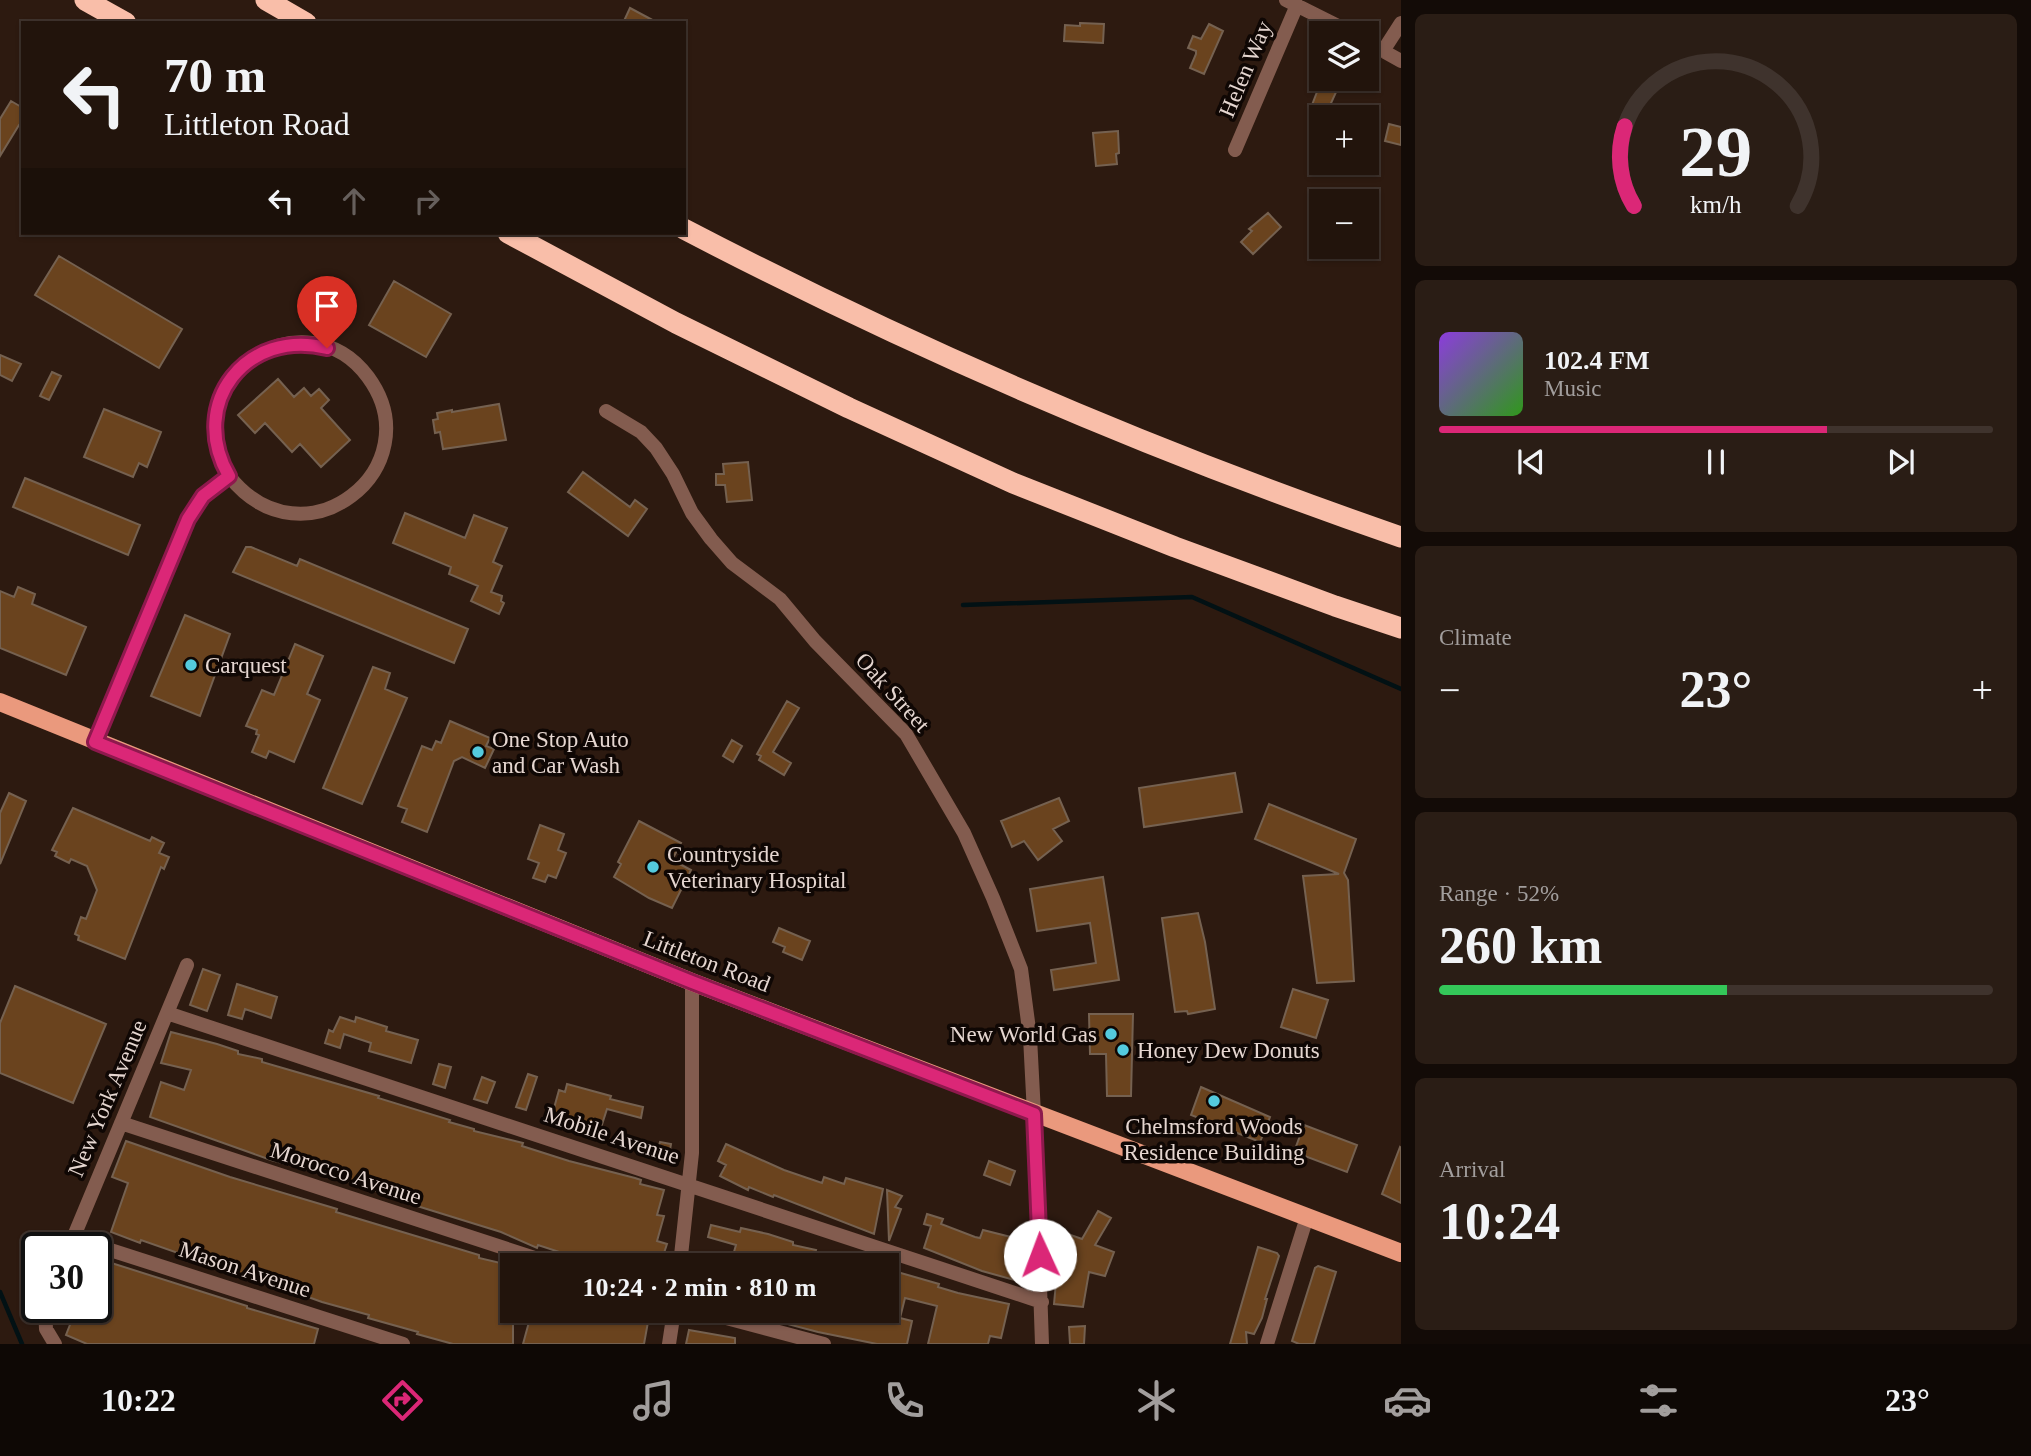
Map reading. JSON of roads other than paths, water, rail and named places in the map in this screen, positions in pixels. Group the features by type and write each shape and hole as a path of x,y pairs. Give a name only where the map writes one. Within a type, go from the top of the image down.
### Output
{"highway":[{"path":"85,0 122,21"},
{"path":"266,0 303,21"},
{"path":"686,230 804,291 1008,386 1250,484 1401,537"},
{"path":"512,235 688,330 1013,483 1187,551 1401,628"}],"main road":[{"name":"Littleton Road","path":"0,702 692,982 1401,1252"}],"street":[{"path":"1292,3 1328,21"},
{"name":"Helen Way","path":"1235,150 1292,3"},
{"path":"1383,51 1401,23"},
{"path":"1379,48 1401,61"},
{"path":"312,344 342,355 366,375 381,403 385,419 385,438 373,473 358,492 338,505 314,513 290,513 255,501 229,476 216,442 219,399 229,381 251,358 280,345 312,344"},
{"name":"Oak Street","path":"606,411 641,432 656,448 673,474 692,513 711,539 732,563 780,599 815,641 906,734 964,834 1021,970 1030,1037 1034,1114"},
{"path":"95,742 188,519 203,496 229,476"},
{"name":"New York Avenue","path":"76,1232 187,965"},
{"path":"682,1253 690,1185 693,1121 692,982"},
{"name":"Mobile Avenue","path":"167,1013 1042,1302"},
{"path":"1034,1114 1042,1344"},
{"name":"Morocco Avenue","path":"121,1123 519,1253"},
{"path":"1268,1344 1307,1217"},
{"name":"Mason Avenue","path":"112,1255 403,1344"},
{"path":"46,1323 46,1329 55,1344"},
{"path":"669,1344 672,1323"},
{"path":"745,1323 824,1344"}],"waterway":[{"path":"963,605 1192,597 1401,689"},
{"path":"0,1292 22,1344"}],"place":[{"name":"Carquest","path":"191,665"},
{"name":"One Stop Auto and Car Wash","path":"478,752"},
{"name":"Countryside Veterinary Hospital","path":"653,867"},
{"name":"New World Gas","path":"1111,1034"},
{"name":"Honey Dew Donuts","path":"1123,1050"},
{"name":"Chelmsford Woods Residence Building","path":"1214,1101"}]}
